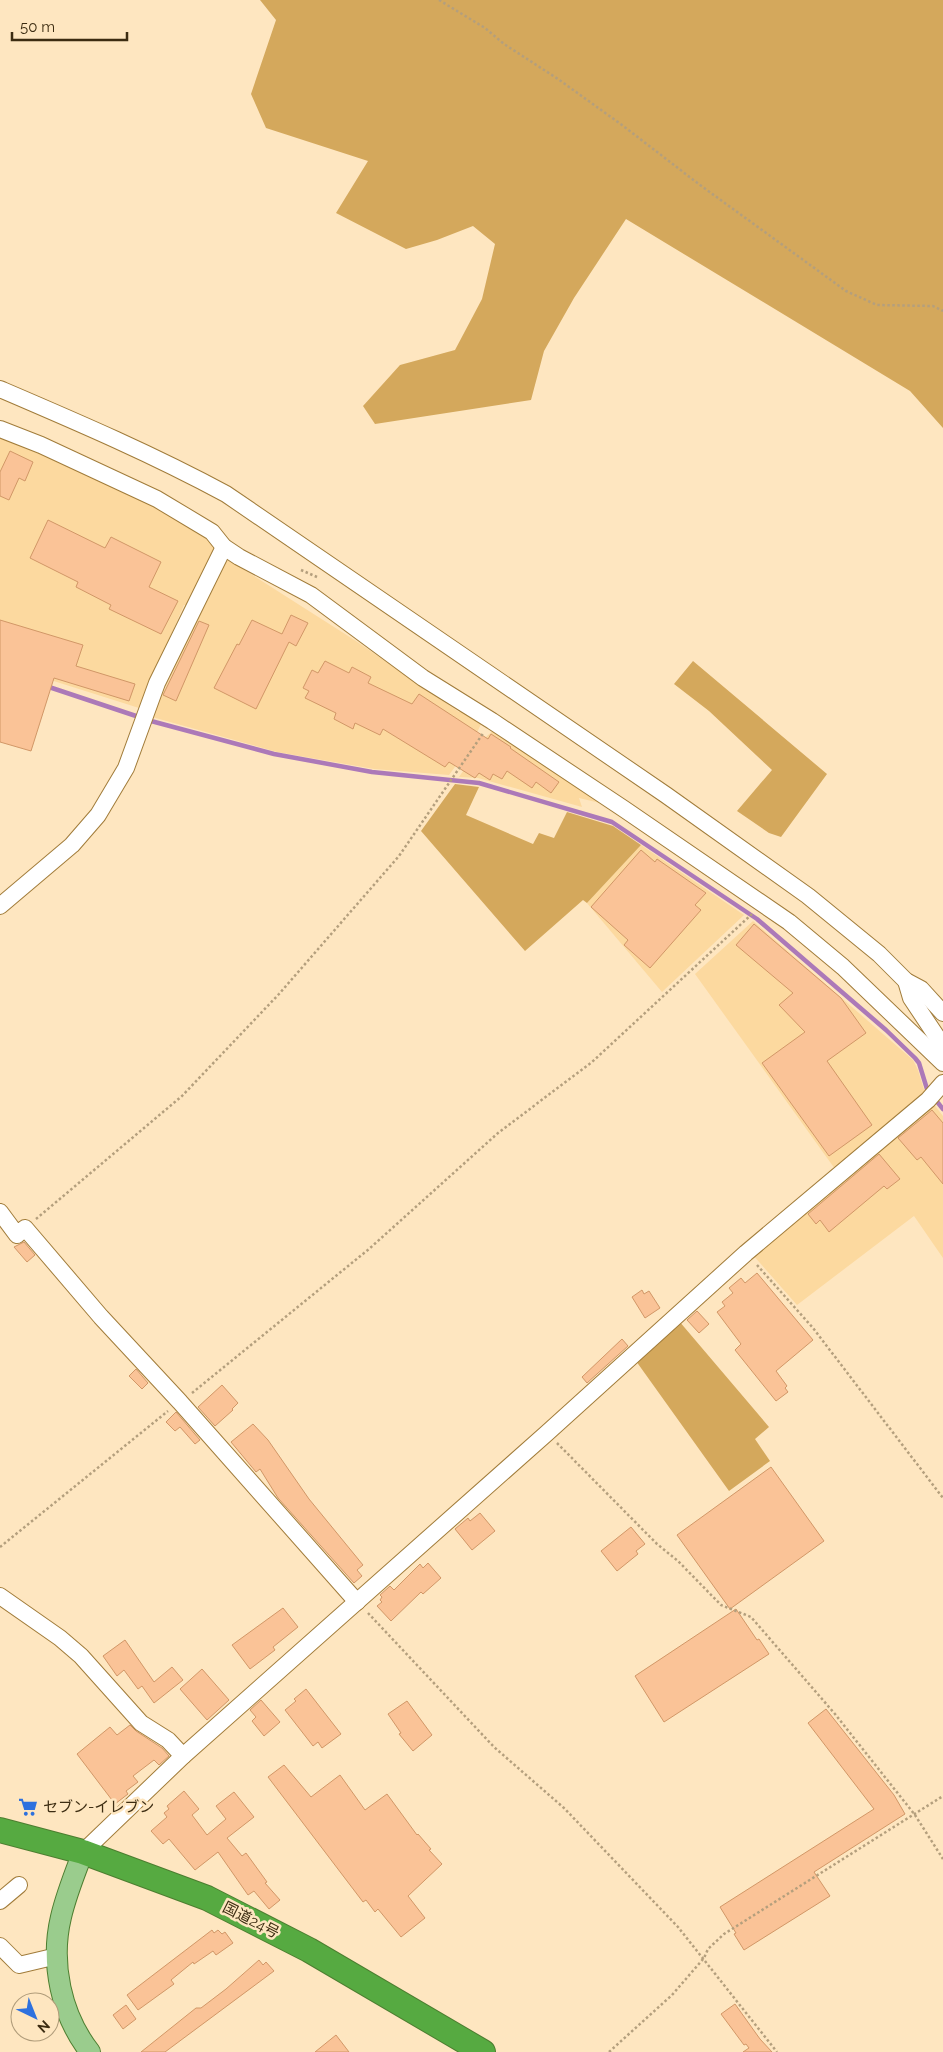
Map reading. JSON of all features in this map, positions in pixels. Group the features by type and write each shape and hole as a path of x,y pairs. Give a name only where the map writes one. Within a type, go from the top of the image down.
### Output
{"highway":[{"name":"国道24号","path":"0,1830 82,1852 207,1898 309,1950 483,2052"}],"main road":[{"path":"82,1852 60,1918 56,1956 63,2002 81,2040 90,2052"}],"street":[{"path":"0,389 130,445 226,494 762,863 840,921 879,954 906,981 921,989 943,1013"},
{"path":"0,429 41,445 157,499 212,532 224,547 239,557 311,596 424,678 492,721 789,922 843,967 943,1063"},
{"path":"0,906 72,845 98,815 126,768 157,684 224,547"},
{"path":"906,981 911,998 943,1046"},
{"path":"82,1852 183,1756 358,1602 746,1253 936,1092"},
{"path":"0,1212 17,1235 25,1228 100,1317 180,1402 358,1602"},
{"path":"0,1596 60,1638 81,1656 141,1723 168,1740 183,1756"},
{"path":"0,1901 19,1885"},
{"path":"0,1946 19,1965 56,1956"}],"path":[{"path":"439,0 485,28 504,44 558,79 846,291 877,305 932,306 943,310"},
{"path":"25,1228 182,1096 279,994 399,856 492,721"},
{"path":"0,1547 369,1249 498,1133 592,1062 748,919"},
{"path":"746,1253 813,1328 943,1498"},
{"path":"547,1433 657,1544 678,1561 721,1605 751,1618 835,1714 914,1815 943,1859"},
{"path":"358,1602 494,1747 564,1808 678,1927 778,2052"},
{"path":"609,2052 672,1995 704,1958 708,1950 724,1934 943,1796"}],"shaded area":[{"path":"260,0 943,0 943,428 910,391 626,219 574,298 544,351 531,400 375,424 363,406 400,365 455,350 482,299 495,244 473,226 437,240 406,249 336,213 368,161 266,128 251,94 276,20"},
{"path":"0,436 148,501 203,533 213,543 213,552 189,605 184,605 139,708 0,664"},
{"path":"229,560 356,641 459,712 464,709 482,722 471,745 449,775 374,769 277,752 152,717 221,564"},
{"path":"693,661 827,774 781,837 769,833 737,811 772,770 709,711 674,684"},
{"path":"495,729 596,798 600,803 579,798 582,807 478,778 459,777 487,736"},
{"path":"455,784 479,787 466,815 533,844 539,833 554,838 567,812 613,826 641,845 587,903 583,900 525,951 421,831"},
{"path":"641,845 744,915 662,992 587,903"},
{"path":"753,921 913,1060 918,1070 925,1093 835,1169 695,974"},
{"path":"932,1102 943,1116 943,1258 914,1216 797,1305 752,1254"},
{"path":"679,1321 769,1427 755,1439 770,1461 729,1491 636,1361"}],"building":[{"path":"10,451 33,462 25,481 19,478 9,500 0,496 0,472"},
{"path":"48,520 105,548 111,537 161,562 149,587 178,601 161,634 109,609 111,605 76,587 78,582 30,558"},
{"path":"291,615 308,623 296,646 289,642 256,709 214,688 252,620 282,634"},
{"path":"0,620 83,645 76,666 135,684 129,701 54,678 31,751 0,742"},
{"path":"199,621 209,625 176,701 163,695"},
{"path":"325,661 349,673 352,667 371,677 368,683 412,704 419,694 488,739 491,734 559,782 551,793 536,782 532,788 507,771 502,779 493,774 490,780 479,773 475,778 449,762 445,767 383,729 380,735 355,723 353,729 334,719 336,713 305,698 309,691 303,688 312,670 318,673"},
{"path":"641,850 655,862 657,859 706,893 695,905 701,910 650,968 624,945 628,940 591,907"},
{"path":"754,924 841,998 866,1033 827,1061 872,1125 829,1156 762,1063 805,1032 779,1005 793,993 736,945"},
{"path":"932,1110 943,1123 943,1184 921,1157 917,1160 898,1138"},
{"path":"879,1154 900,1179 887,1189 884,1186 829,1232 820,1220 816,1224 808,1214"},
{"path":"24,1242 35,1255 27,1262 14,1247"},
{"path":"757,1273 813,1340 776,1371 787,1386 785,1388 788,1392 776,1401 735,1350 741,1344 717,1312 725,1306 722,1302 733,1293 729,1288 741,1278 745,1283"},
{"path":"642,1290 644,1294 649,1291 660,1308 645,1318 632,1297"},
{"path":"697,1311 709,1324 699,1333 687,1320"},
{"path":"622,1339 628,1346 587,1383 582,1377"},
{"path":"136,1369 148,1383 142,1389 129,1376"},
{"path":"222,1385 238,1403 215,1426 198,1407"},
{"path":"176,1412 200,1440 195,1444 180,1427 175,1431 166,1422"},
{"path":"253,1424 268,1440 309,1499 363,1565 357,1570 362,1576 354,1583 278,1498 260,1469 256,1472 231,1442"},
{"path":"771,1467 824,1541 730,1609 677,1535"},
{"path":"480,1513 495,1531 472,1550 455,1529 468,1518 470,1521"},
{"path":"631,1527 645,1544 636,1551 638,1554 617,1571 601,1551"},
{"path":"428,1563 441,1578 423,1594 421,1592 391,1621 377,1606 382,1602 380,1595 390,1586 394,1590 420,1564 423,1568"},
{"path":"283,1608 298,1627 273,1647 275,1650 250,1669 232,1645"},
{"path":"736,1609 769,1654 664,1722 635,1676"},
{"path":"125,1640 154,1682 172,1667 183,1680 154,1703 142,1686 138,1689 124,1670 117,1676 103,1656"},
{"path":"202,1669 229,1700 207,1720 180,1689"},
{"path":"306,1689 341,1734 322,1748 318,1742 313,1746 285,1710"},
{"path":"261,1700 280,1722 264,1736 252,1721 256,1717 250,1710"},
{"path":"407,1701 432,1735 413,1751 399,1734 401,1733 388,1714"},
{"path":"826,1709 894,1795 905,1814 814,1872 830,1896 744,1950 720,1907 874,1809 808,1723"},
{"path":"130,1725 162,1748 169,1756 159,1765 154,1760 133,1776 138,1782 126,1791 128,1794 115,1804 77,1754 110,1727 117,1735"},
{"path":"284,1765 311,1797 340,1775 365,1810 387,1794 417,1835 442,1864 408,1896 425,1918 401,1937 378,1909 375,1912 366,1900 363,1902 268,1777"},
{"path":"184,1791 199,1809 192,1815 207,1835 226,1819 216,1806 234,1792 254,1817 227,1838 242,1856 246,1853 267,1882 265,1883 280,1900 269,1909 254,1891 248,1895 218,1852 195,1870 169,1839 163,1844 151,1831 167,1817 164,1813 169,1809 167,1806"},
{"path":"212,1930 214,1933 218,1930 222,1934 225,1932 233,1943 216,1955 213,1951 194,1964 193,1962 171,1980 174,1984 138,2010 127,1995"},
{"path":"259,1960 263,1965 266,1962 274,1971 165,2052 141,2052 196,2008 201,2008 226,1989"},
{"path":"735,2004 760,2039 772,2052 743,2052 749,2048 746,2044 744,2045 721,2014"},
{"path":"126,2005 136,2019 123,2029 113,2015"},
{"path":"336,2035 349,2052 315,2052"}],"waterway":[{"path":"46,686 151,721 274,754 372,772 479,783 612,822 757,919 886,1030 919,1063 927,1089 943,1109"}],"place":[{"name":"セブン-イレブン","path":"28,1807"}]}
